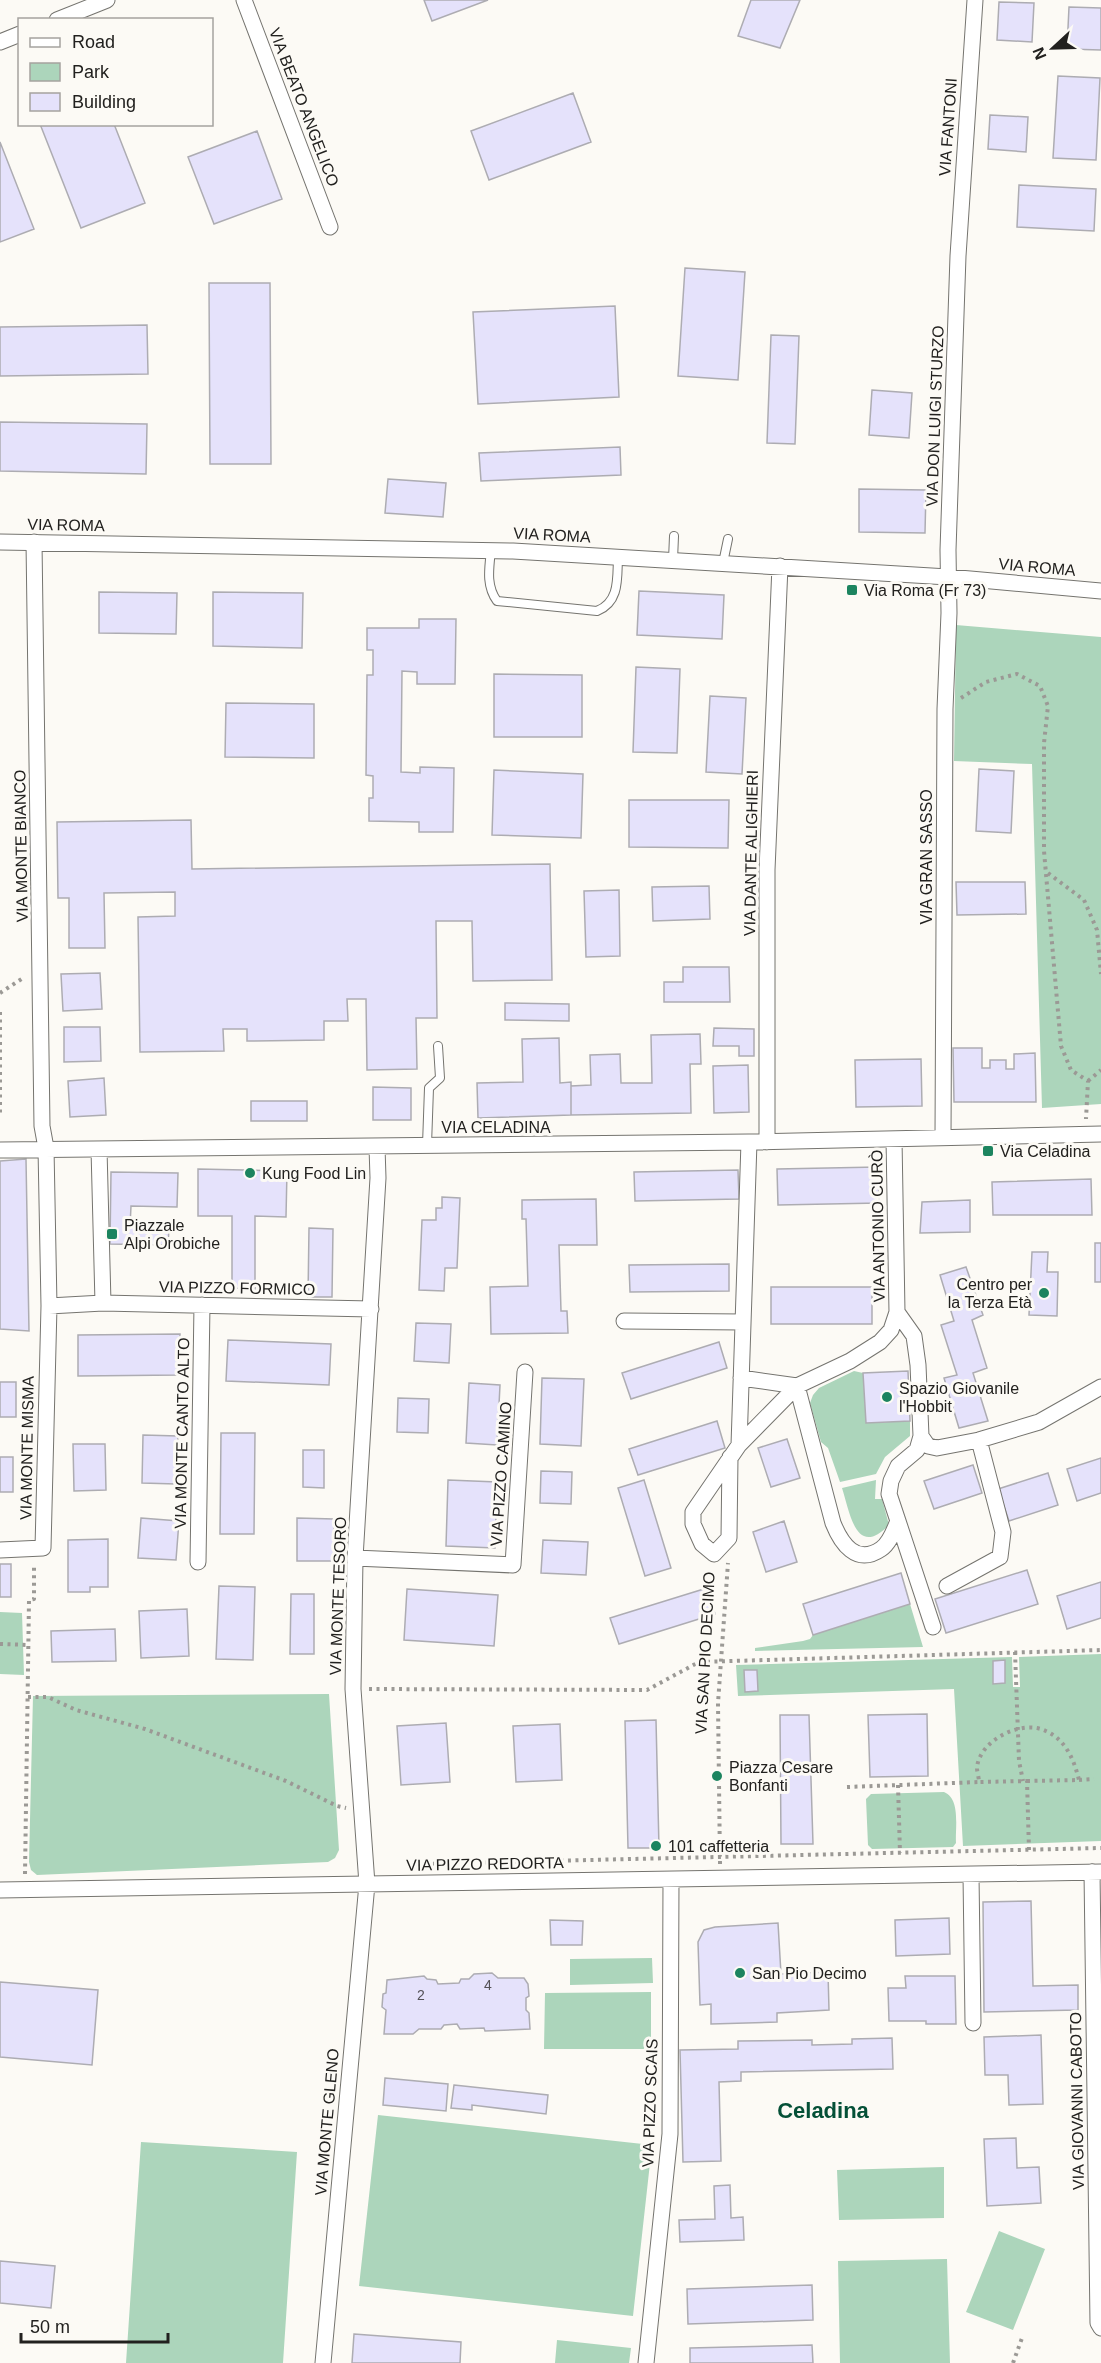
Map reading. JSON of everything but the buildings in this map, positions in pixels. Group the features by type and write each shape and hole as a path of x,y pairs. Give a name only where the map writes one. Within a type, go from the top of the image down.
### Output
{"street":[{"path":"62,18 107,0"},
{"name":"VIA BEATO ANGELICO","path":"244,0 330,227"},
{"name":"VIA FANTONI","path":"958,256 975,0"},
{"path":"0,42 18,35"},
{"name":"VIA DON LUIGI STURZO","path":"948,577 958,256"},
{"name":"VIA ROMA","path":"0,542 491,550 948,577 1101,591"},
{"name":"VIA MONTE BIANCO","path":"34,542 42,1126 46,1148 49,1305"},
{"name":"VIA DANTE ALIGHIERI","path":"767,1142 766,870 780,566"},
{"name":"VIA GRAN SASSO","path":"943,1138 945,709 949,613 948,577"},
{"name":"VIA CELADINA","path":"0,1150 767,1142 1093,1134"},
{"name":"VIA ANTONIO CURÒ","path":"797,1386 850,1360 880,1342 891,1330 897,1312 894,1139"},
{"path":"729,1538 741,1378 749,1142"},
{"name":"VIA MONTE TESORO","path":"367,1884 353,1689 356,1558 378,1178 376,1146"},
{"path":"99,1149 103,1303"},
{"name":"VIA PIZZO FORMICO","path":"49,1305 103,1303 370,1308"},
{"name":"VIA MONTE MISMA","path":"34,1548 43,1548 49,1305"},
{"name":"VIA MONTE CANTO ALTO","path":"198,1562 202,1305"},
{"name":"VIA ANTONIO CURÒ","path":"897,1312 915,1336 921,1436"},
{"path":"624,1321 743,1322"},
{"name":"VIA PIZZO CAMINO","path":"356,1558 513,1565 525,1372"},
{"path":"741,1378 797,1386 832,1522 840,1542 849,1550 868,1554 882,1549 898,1521"},
{"name":"VIA SAN PIO DECIMO","path":"729,1538 714,1554 702,1544 693,1524 693,1512 735,1451 797,1386"},
{"path":"921,1436 928,1446 937,1448 979,1440 1039,1422 1101,1387"},
{"path":"921,1436 917,1450 898,1466 891,1481 889,1494 933,1627"},
{"path":"946,1586 1000,1557 1004,1532 979,1440"},
{"path":"0,1550 34,1548"},
{"name":"VIA PIZZO REDORTA","path":"0,1890 1096,1872"},
{"name":"VIA GIOVANNI CABOTO","path":"1096,1872 1098,2323 1101,2328"},
{"path":"971,1875 973,2023"},
{"name":"VIA PIZZO SCAIS","path":"646,2363 670,2134 671,1880"},
{"name":"VIA MONTE GLENO","path":"323,2363 367,1884"}],"lane":[{"path":"673,560 674,536"},
{"path":"723,562 728,539"},
{"path":"491,550 490,592 497,601 597,611 608,607 614,597 618,557"},
{"path":"427,1145 429,1088 440,1078 438,1046"}],"path":[{"path":"945,709 986,682 1017,674 1040,686 1048,706 1044,743 1044,851 1061,1046 1071,1070 1088,1081"},
{"path":"1047,872 1084,900 1097,930 1101,974"},
{"path":"0,993 41,965"},
{"path":"0,1012 0,1115"},
{"path":"1088,1081 1101,1070"},
{"path":"1088,1081 1093,1134"},
{"name":"VIA SAN PIO DECIMO","path":"720,1879 718,1703 729,1538"},
{"path":"25,1890 29,1600 34,1599 34,1548"},
{"path":"0,1644 29,1645"},
{"path":"353,1689 647,1690 699,1662 721,1660 1101,1650"},
{"path":"1015,1652 1019,1761 1025,1781 1029,1850"},
{"path":"28,1697 48,1697 76,1710 145,1729 286,1781 337,1806 362,1812"},
{"path":"979,1782 977,1767 988,1745 1005,1733 1019,1728 1047,1731 1063,1743 1074,1760 1079,1779"},
{"path":"847,1787 1094,1779"},
{"path":"898,1785 900,1852"},
{"path":"407,1864 1101,1848"},
{"path":"1013,2363 1023,2337"}],"green space":[{"path":"956,625 1101,637 1101,1104 1042,1108 1032,764 954,761"},
{"path":"854,1371 863,1373 866,1423 910,1421 910,1436 885,1457 876,1474 840,1482 828,1448 821,1442 810,1403 819,1388"},
{"path":"876,1480 875,1499 882,1499 889,1525 878,1534 869,1537 862,1535 856,1529 842,1488"},
{"path":"910,1604 923,1647 755,1651 755,1648 810,1639 813,1635"},
{"path":"0,1612 22,1613 24,1675 0,1674"},
{"path":"1101,1654 1101,1841 963,1846 954,1689 738,1696 736,1665 1012,1657 1013,1687 1020,1687 1019,1657"},
{"path":"329,1694 339,1850 335,1858 328,1862 37,1875 31,1870 29,1862 33,1696"},
{"path":"944,1792 953,1801 955,1807 956,1843 953,1847 872,1849 868,1845 866,1799 871,1794"},
{"path":"652,1958 653,1983 570,1985 570,1959"},
{"path":"651,1992 651,2049 544,2049 545,1993"},
{"path":"378,2115 652,2145 633,2316 359,2286"},
{"path":"141,2142 297,2152 283,2363 126,2363"},
{"path":"944,2167 944,2218 839,2220 837,2170"},
{"path":"999,2231 1045,2249 1013,2330 966,2312"},
{"path":"947,2259 950,2363 840,2363 838,2261"},
{"path":"557,2340 631,2348 629,2363 555,2363"}],"place":[{"name":"Via Roma (Fr 73)","path":"852,590"},
{"name":"Via Celadina","path":"988,1151"},
{"name":"Kung Food Lin","path":"250,1173"},
{"name":"Piazzale Alpi Orobiche","path":"112,1234"},
{"name":"Centro per la Terza Età","path":"1044,1293"},
{"name":"Spazio Giovanile l'Hobbit","path":"887,1397"},
{"name":"Piazza Cesare Bonfanti","path":"717,1776"},
{"name":"101 caffetteria","path":"656,1846"},
{"name":"San Pio Decimo","path":"740,1973"}],"district":[{"name":"Celadina","path":"823,2110"}]}
